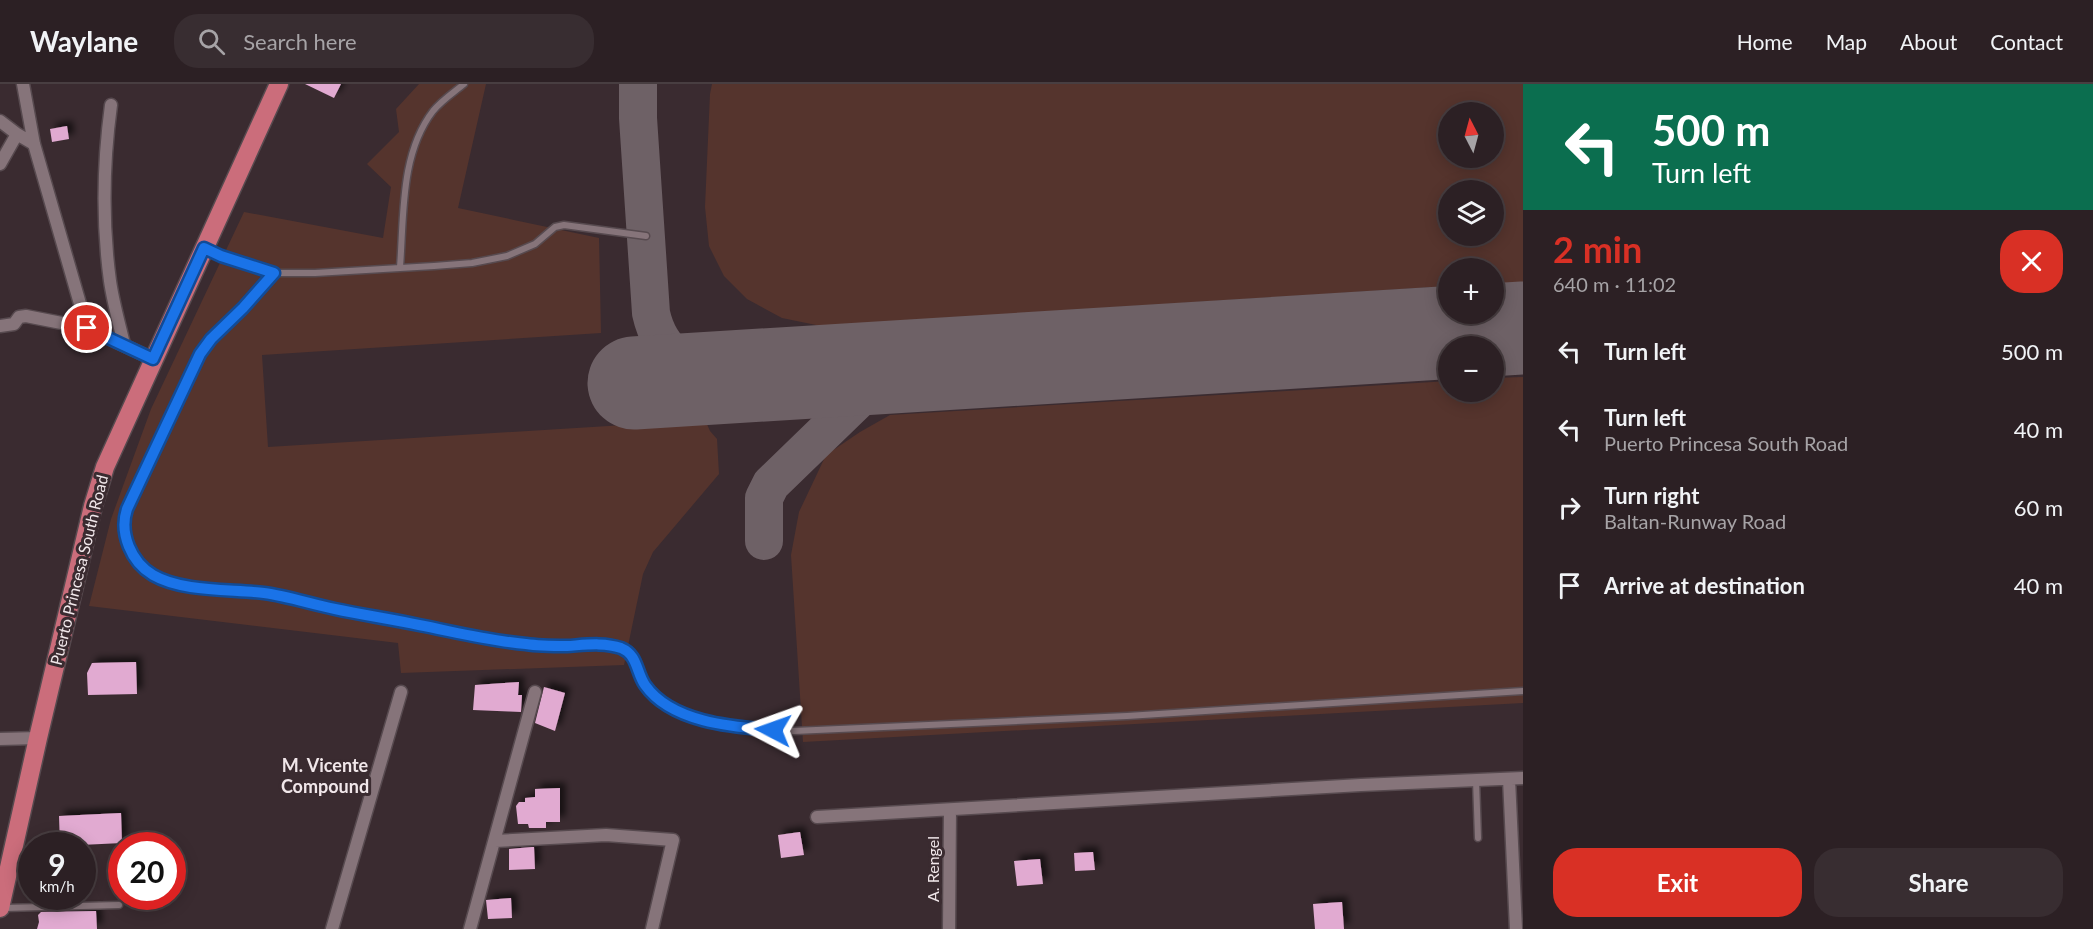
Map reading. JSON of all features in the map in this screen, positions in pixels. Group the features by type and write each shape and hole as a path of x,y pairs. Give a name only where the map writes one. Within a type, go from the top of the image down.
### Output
{"main road":[{"name":"Puerto Princesa South Road","path":"0,908 5,858 38,738 105,466 279,84"}],"street":[{"path":"23,84 34,144 87,328"},
{"path":"111,105 106,143 103,212 110,283 124,344"},
{"path":"0,121 34,144"},
{"path":"0,164 17,134"},
{"path":"0,326 11,325 16,323 19,317 26,316 87,328 153,359"},
{"path":"332,929 401,692"},
{"path":"470,929 535,692"},
{"path":"0,739 38,738"},
{"path":"817,818 1523,778"},
{"path":"1509,779 1517,843 1516,929"},
{"name":"A. Rengel","path":"949,929 950,810"},
{"path":"495,841 606,835 673,840 652,929"}],"lane":[{"path":"400,267 407,174 413,151 431,113 464,84"},
{"path":"204,248 221,256 274,273 315,273 472,263 507,256 535,244 555,227 564,225 646,236"},
{"path":"274,273 211,339 200,354 127,509 124,525 128,546 144,570 164,581 195,587 265,593 497,641 555,646 595,644 621,648 633,656 644,684 663,704 680,712 730,727 794,731 1127,716 1523,691"},
{"path":"1476,780 1478,838"},
{"path":"0,908 108,905"}],"shaded area":[{"path":"419,84 486,84 458,208 599,238 601,333 262,355 268,447 705,420 717,439 719,474 653,552 643,574 624,665 401,673 398,643 89,606 111,519 151,409 244,212 383,238 391,187 367,164 399,132 396,109"},
{"path":"712,84 1523,84 1523,282 1504,283 1504,258 1438,258 1438,287 821,326 782,318 747,299 724,276 709,246 705,207"},
{"path":"1523,377 1523,703 803,742 791,555 799,512 826,455 890,415 1438,382 1438,402 1504,402 1504,378"}],"building":[{"path":"305,84 341,84 334,98"},
{"path":"67,126 69,139 52,142 50,129"},
{"path":"136,662 137,694 88,695 87,673 92,663"},
{"path":"519,682 518,695 522,695 521,712 473,710 475,685"},
{"path":"544,687 565,693 555,731 535,723"},
{"path":"560,788 560,822 546,822 546,828 529,828 528,824 518,824 516,806 519,802 525,802 525,798 535,797 535,789"},
{"path":"121,813 122,832 108,832 108,844 96,844 96,832 60,832 59,816"},
{"path":"800,832 804,855 781,858 778,835"},
{"path":"534,847 535,869 509,870 509,849"},
{"path":"1093,852 1095,870 1075,871 1074,853"},
{"path":"1040,859 1043,884 1017,886 1014,861"},
{"path":"511,898 512,918 488,919 486,900"},
{"path":"1342,902 1344,929 1315,929 1313,904"},
{"path":"96,911 97,929 37,929 38,915 41,912"}],"taxiway":[{"path":"638,84 638,118 651,313 656,329 662,341 680,359 703,370 732,377"},
{"path":"764,541 764,498 771,484 866,392 880,380 906,366"}],"runway":[{"path":"634,383 1523,328"}],"district":[{"name":"M. Vicente Compound","path":"325,776"}],"route":[{"path":"87,328 153,359 204,248 221,256 274,273 211,339 200,354 127,509 124,525 128,546 144,570 154,576 164,581 195,587 265,593 497,641 528,645 595,644 621,648 633,656 644,684 663,704 680,712 730,727 773,730"}]}
